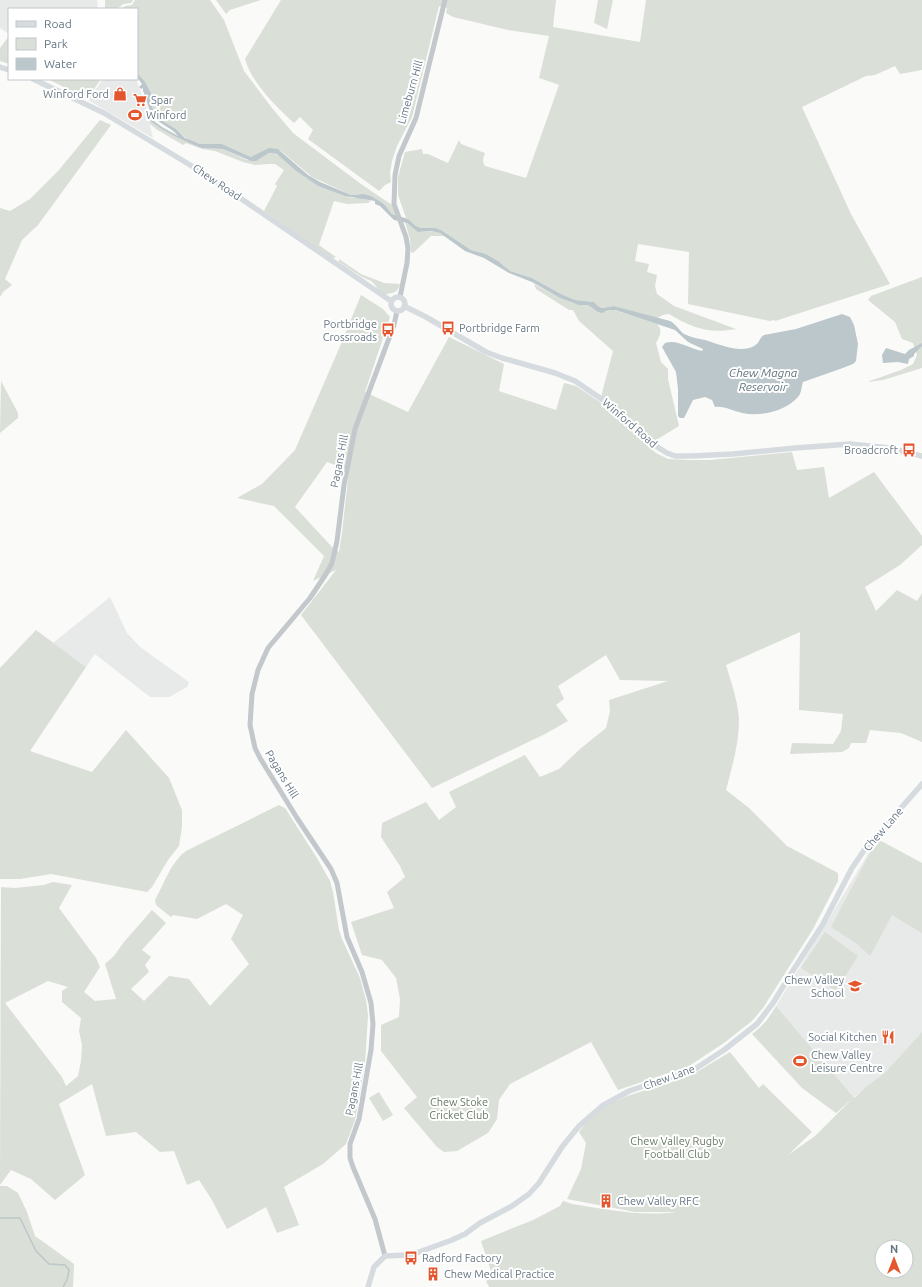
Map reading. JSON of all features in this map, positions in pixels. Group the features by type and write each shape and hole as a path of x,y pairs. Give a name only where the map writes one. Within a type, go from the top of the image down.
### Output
{"main road":[{"name":"Chew Road","path":"35,80 104,113 205,174 391,301"},
{"path":"400,297 404,300 404,306 401,310 396,311 392,307 391,301 394,298 400,297"},
{"name":"Winford Road","path":"404,306 486,352 555,373 575,381 604,400 651,443 675,456 733,454 850,444 890,448 922,456"},
{"name":"Chew Lane","path":"385,1256 408,1255 452,1240 465,1234 480,1223 516,1203 529,1194 539,1183 562,1147 579,1126 602,1106 617,1096 629,1091 695,1068 724,1050 757,1024 773,1003 824,924 852,868 865,849 922,784"},
{"path":"368,1287 374,1267 385,1256"}],"street":[{"name":"Limeburn Hill","path":"400,297 407,263 408,248 406,237 394,204 395,175 399,156 416,118 445,0"},
{"name":"Pagans Hill","path":"385,1256 380,1233 352,1167 350,1151 350,1144 359,1119 371,1050 373,1015 368,988 348,937 337,883 331,869 260,758 255,748 250,725 252,694 258,670 268,648 320,583 332,563 336,547 344,485 355,429 394,325 396,311"}],"shaded area":[{"path":"0,0 97,0 98,8 8,8 8,33 0,28"},
{"path":"102,80 136,80 141,93 145,98 153,138 88,100"},
{"path":"110,597 127,633 140,647 189,682 187,687 169,697 150,697 95,654 86,667 53,643"},
{"name":"Chew Valley School","path":"880,840 922,863 922,1033 888,1071 853,1098 776,1006 868,854"}],"green space":[{"path":"105,0 133,0 131,3 123,4 117,8 105,8"},
{"path":"135,0 210,0 224,20 244,71 293,133 361,184 392,205 397,215 392,214 384,204 371,197 359,194 351,195 312,177 280,150 251,157 222,144 200,144 188,140 176,129 161,120 156,115 152,107 151,93 138,74 138,8 123,8 125,6 132,5"},
{"path":"216,0 261,0 230,10 226,14"},
{"path":"281,0 556,0 553,27 640,42 646,0 922,0 922,70 900,74 895,66 875,75 866,76 802,107 851,214 890,284 775,321 770,321 688,304 689,252 638,244 635,261 649,264 647,272 657,275 655,286 657,294 674,306 736,329 718,331 701,329 669,314 657,318 614,306 602,308 594,302 575,300 532,278 510,271 498,261 486,254 471,250 441,230 434,228 421,228 406,218 398,195 398,177 405,152 422,149 423,154 428,154 448,163 459,140 461,144 485,153 483,163 485,166 526,178 559,85 539,78 549,36 508,30 453,17 446,13 447,8 439,6 412,117 397,146 392,161 390,173 391,182 379,191 308,139 313,130 300,117 294,123 287,117 265,94 248,68 245,59"},
{"path":"598,0 613,0 607,29 594,23"},
{"path":"8,37 8,64 0,61 0,48"},
{"path":"50,80 100,80 87,99"},
{"path":"100,120 111,125 38,225 22,240 5,279 12,285 3,292 0,297 0,208 10,211 30,199 59,170"},
{"path":"150,121 176,137 196,146 203,148 223,149 247,160 259,159 269,153 279,155 296,171 318,186 352,198 360,198 371,201 368,203 347,204 334,201 319,245 336,257 332,259 264,211 277,186 275,184 284,170 275,164 255,165 215,151 202,149 186,143 183,145 156,129 149,123"},
{"path":"405,222 421,232 436,231 445,236 431,236 413,253 411,252 410,239"},
{"path":"339,259 361,274 384,283 400,284 399,287 395,292 384,294 379,291 371,281 339,262"},
{"path":"922,277 922,368 883,380 867,382 901,370 913,364 917,355 913,343 902,339 895,322 868,300 871,296"},
{"path":"534,284 573,303 588,305 594,309 606,312 609,310 614,310 657,324 660,329 660,335 656,343 661,362 668,369 668,379 679,426 653,442 601,397 613,351 579,321 573,310 569,310 536,289"},
{"name":"Chew Stoke Cricket Club","path":"361,295 383,309 390,317 365,392 408,412 449,337 504,364 499,391 556,410 564,383 576,386 600,402 656,453 668,459 710,460 792,452 797,470 824,467 829,498 874,472 922,536 922,545 900,565 865,587 876,611 897,590 917,601 922,593 922,742 901,733 870,730 866,743 851,743 849,748 842,752 790,754 792,743 833,744 841,731 843,714 799,710 800,632 726,665 736,699 739,729 733,764 726,790 749,808 787,846 838,873 838,881 813,929 763,1008 752,1021 724,1043 689,1066 618,1090 591,1042 510,1084 499,1100 497,1119 488,1133 457,1151 444,1152 437,1147 404,1108 417,1097 381,1051 381,1025 399,1017 400,999 396,978 382,960 362,955 351,922 394,908 387,892 405,877 400,866 381,837 382,823 426,802 439,820 456,807 449,792 525,755 540,777 559,769 580,749 606,728 610,711 609,700 668,681 620,680 606,655 558,686 564,699 556,705 568,721 545,734 432,788 301,615 336,570 313,581 324,556 274,506 237,498 262,484 295,450","holes":["327,462 349,470 342,533 339,552 332,547 295,507"]},
{"path":"1,381 18,413 18,418 0,433"},
{"path":"36,630 86,667 30,751 92,772 126,730 169,778 182,810 182,827 179,846 168,860 152,887 147,892 51,874 20,879 0,879 0,668"},
{"path":"279,805 285,808 330,881 339,930 360,978 366,1000 368,1015 365,1063 355,1120 346,1144 323,1164 284,1187 299,1225 277,1233 266,1207 227,1229 212,1200 199,1180 187,1185 174,1151 160,1152 136,1132 106,1136 92,1084 59,1104 85,1175 55,1200 31,1179 11,1170 0,1185 1,887 15,888 44,885 53,882 72,885 59,908 96,958 100,967 84,992 95,1001 116,999 105,964 114,956 124,942 152,910 166,923 142,950 151,957 145,965 149,972 131,989 144,1001 169,976 189,979 210,1006 249,964 231,939 243,915 226,904 197,919 173,915 171,917 156,905 155,900 168,874 176,861 186,851","holes":["48,981 68,987 62,991 62,1002 81,1018 79,1031 82,1045 78,1076 66,1086 62,1077 5,1003"]},
{"path":"880,841 922,863 922,933 892,915 870,956 856,943 831,927 870,853"},
{"path":"825,932 858,956 836,991 801,968"},
{"name":"Chew Valley Rugby Football Club","path":"776,1006 854,1098 886,1072 922,1032 922,1287 489,1287 486,1281 493,1277 481,1241 533,1220 560,1206 563,1201 572,1204 624,1212 650,1214 676,1212 635,1212 567,1199 581,1169 586,1143 579,1132 590,1116 627,1096 684,1078 730,1052 759,1088 763,1084 812,1132 788,1155 815,1136 852,1099 836,1113 802,1088 752,1034 763,1025"},
{"path":"379,1092 393,1115 383,1121 369,1098"},
{"path":"0,1186 7,1186 18,1193 27,1212 35,1236 74,1264 73,1287 0,1287"}],"water":[{"name":"Chew Magna Reservoir","path":"138,74 145,82 151,93 152,107 156,115 161,120 176,129 185,138 200,144 222,144 251,157 269,148 278,149 308,175 320,182 351,195 363,194 371,196 384,204 392,214 408,219 416,226 421,228 435,228 441,230 471,250 486,254 498,261 510,271 532,278 575,300 594,302 602,308 614,306 670,321 686,335 736,349 754,346 764,335 796,329 842,314 850,317 854,325 858,344 856,361 853,364 803,382 798,397 793,402 773,412 757,414 742,413 726,408 715,407 712,400 705,397 693,400 684,418 680,418 678,416 678,389 676,372 662,347 665,343 674,342 697,350 702,351 703,349 688,342 675,330 615,310 609,310 602,313 598,312 588,305 579,305 560,298 532,282 509,273 484,258 465,251 440,233 432,231 418,232 407,223 394,220 380,206 375,204 375,201 345,196 318,186 296,171 277,154 269,153 256,161 251,161 223,149 202,148 176,137 150,121 151,119 178,136 152,115 143,88 141,89 139,87 142,84 138,78"},
{"path":"922,343 922,346 914,354 914,356 909,359 908,364 898,362 883,363 882,355 886,348 905,354"}],"waterway":[{"path":"0,1218 20,1218 36,1251 49,1264 65,1265 69,1270 67,1280 63,1287"}],"place":[{"name":"Winford Ford","path":"120,94"},
{"name":"Spar","path":"140,100"},
{"name":"Winford","path":"135,115"},
{"name":"Portbridge Farm","path":"448,328"},
{"name":"Portbridge Crossroads","path":"388,330"},
{"name":"Broadcroft","path":"909,450"},
{"name":"Chew Valley School","path":"855,986"},
{"name":"Social Kitchen","path":"888,1037"},
{"name":"Chew Valley Leisure Centre","path":"800,1061"},
{"name":"Chew Valley RFC","path":"606,1201"},
{"name":"Radford Factory","path":"411,1258"},
{"name":"Chew Medical Practice","path":"433,1274"}]}
